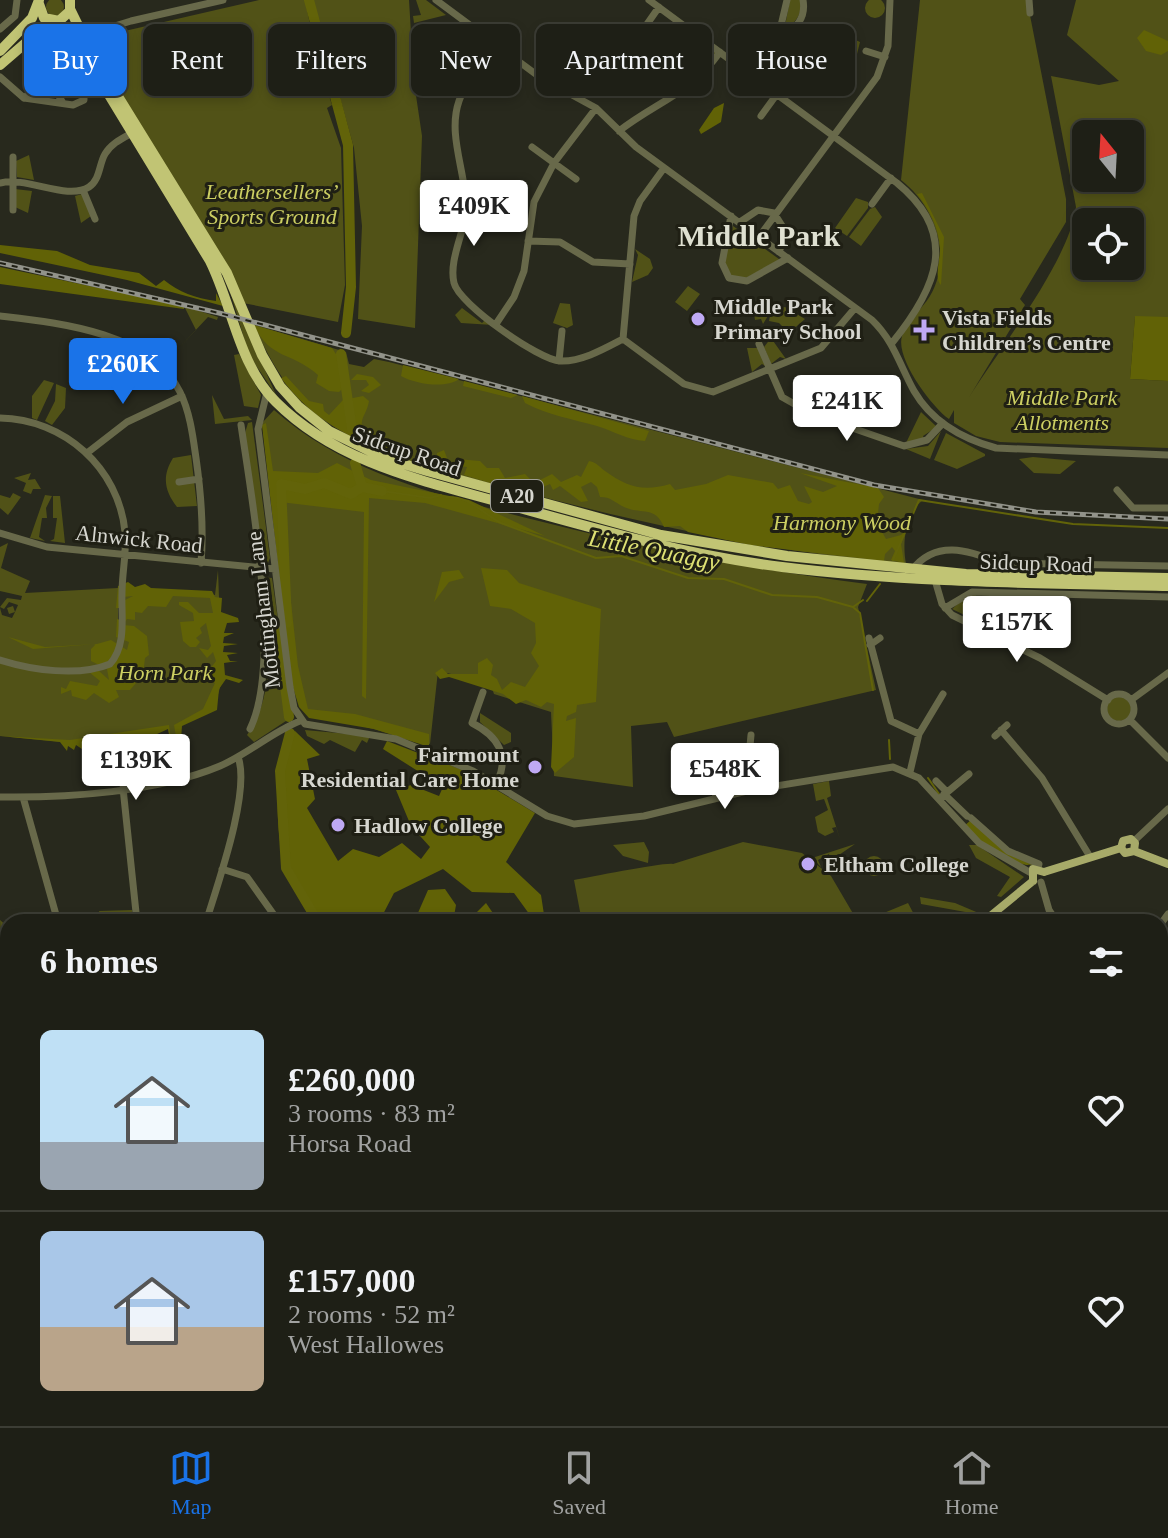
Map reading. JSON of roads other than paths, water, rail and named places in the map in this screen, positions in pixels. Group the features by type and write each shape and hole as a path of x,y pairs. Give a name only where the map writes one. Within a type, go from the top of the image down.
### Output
{"highway":[{"name":"Sidcup Road","path":"39,2 41,14 75,39 210,261 226,293 248,361 267,392 301,425 337,448 367,461 586,526 690,551 779,566 935,580 1168,586"},
{"path":"0,51 32,18 39,2"},
{"name":"Sidcup Road","path":"71,4 78,24"},
{"path":"0,65 53,21 64,19 71,4"},
{"name":"Sidcup Road","path":"119,96 227,273 262,355 283,389 309,416 345,440 384,458 559,509 694,542 912,570 1168,578"},
{"path":"262,355 266,372 278,395 276,401"}],"main road":[{"path":"1121,848 1125,840 1134,841 1134,851"},
{"path":"992,914 1037,875 1089,855 1121,848"},
{"path":"1121,848 1125,853 1134,851 1168,864"}],"street":[{"path":"0,29 15,16 17,0"},
{"path":"121,24 223,0"},
{"path":"436,0 468,24"},
{"path":"649,0 728,58"},
{"path":"781,24 787,0"},
{"path":"798,24 804,12 803,0"},
{"path":"759,237 870,88 885,57 890,0"},
{"path":"1029,0 1030,13"},
{"path":"647,24 659,7"},
{"path":"866,51 885,57"},
{"path":"619,131 647,110 690,87 720,52"},
{"path":"0,77 24,98 80,103 84,96"},
{"path":"24,98 48,78 63,103"},
{"path":"462,96 455,124 465,216 453,269 454,284 463,298 541,356 559,361 579,359 623,339"},
{"path":"574,96 596,108 664,168 855,308 892,343 915,392 943,423 976,443 996,448 1168,455"},
{"path":"761,116 776,96"},
{"path":"780,96 891,178 922,208 932,228 936,251 928,291 892,343"},
{"path":"496,324 514,297 524,271 534,202 554,163 596,108"},
{"path":"0,183 13,181 83,190 98,176 104,156 111,147 130,134"},
{"path":"532,147 576,179"},
{"path":"13,157 13,210"},
{"path":"623,339 636,208 664,168"},
{"path":"872,204 891,178"},
{"path":"83,190 95,219"},
{"path":"740,222 758,210 776,215 786,232 779,252"},
{"path":"731,216 722,263 729,278 747,281 788,258"},
{"path":"528,241 560,242 593,262 630,264"},
{"path":"623,339 684,384 704,392 719,391 821,348 855,308"},
{"path":"0,316 74,328 138,349 160,365 182,396 199,479 201,563"},
{"path":"559,361 562,331"},
{"path":"759,344 787,402 904,446 927,440 943,423"},
{"name":"Mottingham Lane","path":"267,392 258,429 290,687 300,721"},
{"path":"87,453 127,422 182,396"},
{"path":"839,423 848,397"},
{"path":"260,416 276,401"},
{"path":"0,418 53,430 87,453 109,481 120,505 125,556 121,639 116,657 100,668 63,670 35,669 0,660"},
{"name":"Mottingham Lane","path":"241,425 260,569 265,676 260,705 250,729"},
{"path":"179,482 199,479"},
{"path":"1117,490 1133,508 1168,508"},
{"name":"Alnwick Road","path":"0,533 47,547 275,569"},
{"name":"Sidcup Road","path":"912,570 920,560 947,548 978,554 998,563 1168,566"},
{"path":"935,580 945,608 955,616 1040,658 1108,700"},
{"name":"Sidcup Road","path":"945,608 972,592 1168,597"},
{"path":"880,638 870,641 891,721 919,734"},
{"path":"1131,700 1168,673"},
{"path":"483,692 472,723 487,731 502,751 504,767 497,782"},
{"path":"910,772 919,734 943,694"},
{"path":"1122,694 1131,700 1134,711 1130,720 1121,724 1109,720 1104,710 1108,700 1122,694"},
{"path":"1130,720 1168,758"},
{"path":"0,797 123,788 188,776 238,757 300,721 396,739 497,782 548,816 574,824 644,816 716,797 880,767 910,772 941,790 1008,851 1039,864 1037,875 1052,914"},
{"path":"1001,730 1042,778 1089,855"},
{"path":"716,797 709,760 750,746 751,735"},
{"path":"208,914 237,804 241,770 238,757"},
{"path":"941,790 969,774"},
{"path":"714,787 741,778"},
{"path":"123,788 136,914"},
{"path":"941,790 979,843 1037,875"},
{"path":"23,797 56,914"},
{"path":"1134,841 1168,809"},
{"path":"222,869 249,880 273,914"}],"waterway":[{"path":"309,0 348,145 351,287 346,333"},
{"path":"341,354 352,429"},
{"path":"355,463 362,487"},
{"path":"287,623 281,484 305,489 324,483 351,494 362,487"},
{"path":"362,487 382,491"},
{"path":"382,491 430,498 441,495"},
{"name":"Little Quaggy","path":"446,497 462,499 501,523 596,558 621,556 688,578 724,579 772,595 817,597 853,607 863,600"},
{"name":"Little Quaggy","path":"893,560 919,500 1073,524 1168,528"},
{"name":"Little Quaggy","path":"867,601 880,584"},
{"path":"854,608 860,613 873,690"},
{"path":"278,630 289,717"},
{"path":"290,733 280,771 286,868 313,914"},
{"path":"889,740 890,759"},
{"path":"928,778 939,794"},
{"path":"1013,858 1027,864"}],"railway":[{"path":"0,263 219,313 874,485 1036,512 1168,519"}],"place":[{"name":"Middle Park Primary School","path":"698,319"},
{"name":"Vista Fields Children’s Centre","path":"924,330"},
{"name":"Fairmount Residential Care Home","path":"535,767"},
{"name":"Hadlow College","path":"338,825"},
{"name":"Eltham College","path":"808,864"}],"district":[{"name":"Middle Park","path":"759,235"}],"park label":[{"name":"Leathersellers’ Sports Ground","path":"272,204"},
{"name":"Middle Park Allotments","path":"1062,410"},
{"name":"Harmony Wood","path":"842,522"},
{"name":"Horn Park","path":"165,672"}]}
